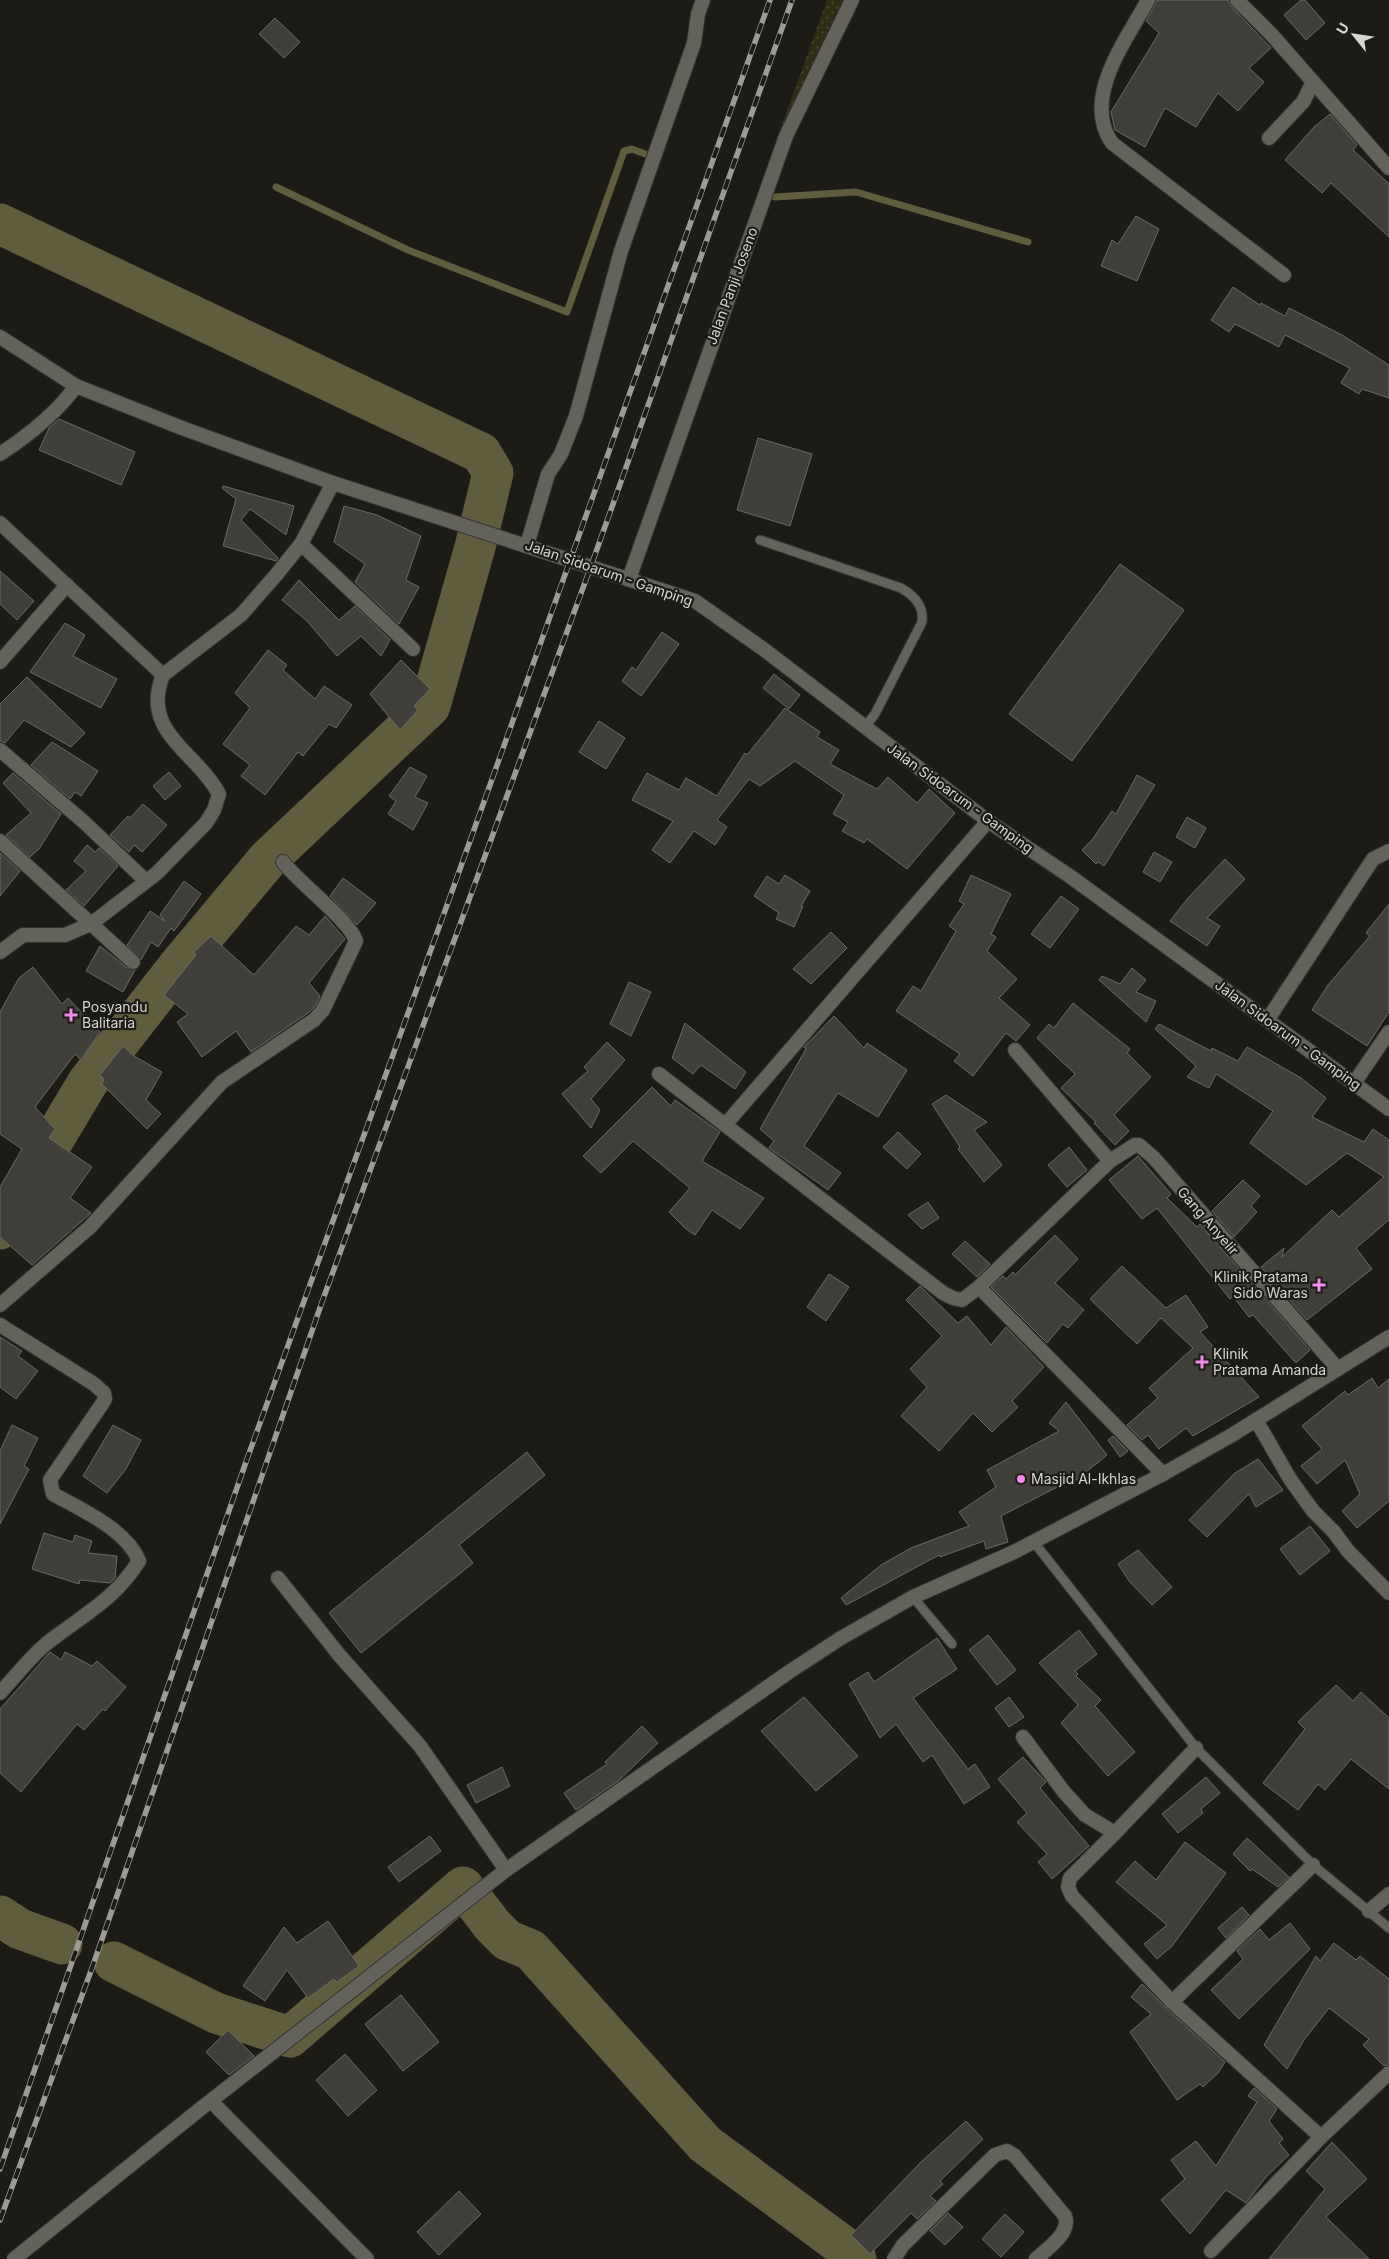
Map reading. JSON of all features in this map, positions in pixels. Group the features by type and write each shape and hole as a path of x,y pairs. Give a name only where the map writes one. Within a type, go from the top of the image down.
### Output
{"street":[{"path":"527,545 548,474 561,454 576,416 621,250 691,52 703,0"},
{"name":"Jalan Panji Joseno","path":"628,579 786,136 852,0"},
{"path":"1148,0 1107,76 1100,102 1104,132 1112,143 1284,275"},
{"path":"1237,0 1271,34 1312,84 1333,104 1389,168"},
{"path":"1269,138 1303,102 1312,84"},
{"path":"0,337 76,386 65,401 47,419 0,454"},
{"name":"Jalan Sidoarum - Gamping","path":"76,386 333,483 695,601 988,821 1071,877 1389,1109"},
{"path":"0,952 23,934 65,935 91,924 145,880 157,873 206,823 214,810 219,794 212,782 170,736 159,716 156,698 163,675 240,615 301,544 333,483"},
{"path":"0,523 163,675"},
{"path":"301,544 413,649"},
{"path":"0,662 67,584"},
{"path":"0,750 84,822 145,880"},
{"path":"659,1074 725,1125 988,821"},
{"path":"0,840 133,962"},
{"path":"1268,1019 1373,859 1389,851"},
{"path":"0,1305 90,1227 222,1082 314,1020 323,1010 356,941 354,933 283,862"},
{"path":"1354,1083 1389,1032"},
{"path":"1015,1050 1110,1161"},
{"name":"Gang Anyelir","path":"725,1125 943,1293 962,1300 979,1287 1110,1161 1134,1145 1144,1147 1338,1369"},
{"path":"979,1287 1163,1474"},
{"path":"0,1325 94,1384 104,1393 105,1398 50,1480 53,1494 121,1535 134,1548 139,1561 126,1581 100,1606 49,1641 0,1693"},
{"path":"14,2259 211,2101 506,1870 789,1672 841,1638 913,1597 1014,1552 1163,1474 1256,1420 1338,1369 1388,1342"},
{"path":"1256,1420 1290,1479 1313,1512 1334,1532 1359,1563 1389,1593"},
{"path":"278,1578 340,1656 420,1746 506,1870"},
{"path":"1022,1737 1085,1815 1115,1833"},
{"path":"1196,1748 1070,1878 1069,1892 1172,2002 1321,2137"},
{"path":"1172,2002 1313,1865"},
{"path":"1369,1911 1389,1894"},
{"path":"1211,2251 1321,2137 1389,2073"},
{"path":"211,2101 367,2259"},
{"path":"894,2259 903,2245 995,2155 1007,2151 1015,2156 1066,2216 1068,2222 1066,2230 1036,2259"}],"lane":[{"path":"760,540 901,588 911,594 918,602 923,612 922,622 875,714 865,727"},
{"path":"1033,1541 1196,1748 1313,1865 1389,1928"},
{"path":"913,1597 952,1644"}],"shaded area":[{"path":"827,0 844,0 775,144"}],"building":[{"path":"1157,0 1228,0 1231,6 1271,48 1249,68 1264,82 1238,111 1218,93 1196,127 1165,108 1145,147 1115,130 1111,112 1159,33 1146,21"},
{"path":"1301,0 1305,0 1325,23 1306,40 1284,15"},
{"path":"275,18 300,42 284,58 259,34"},
{"path":"1330,114 1357,145 1353,150 1389,184 1389,237 1331,183 1322,193 1285,160 1314,127"},
{"path":"1136,216 1159,229 1137,281 1101,266 1112,240 1118,244"},
{"path":"1233,287 1260,305 1261,303 1285,316 1289,308 1342,335 1389,365 1389,398 1362,389 1359,394 1341,383 1350,368 1285,335 1279,347 1235,324 1229,332 1211,320"},
{"path":"59,419 135,452 121,485 39,450 49,428"},
{"path":"758,438 812,454 790,526 737,510"},
{"path":"223,486 294,506 286,535 250,509 241,520 278,558 276,561 223,546 236,499 222,488"},
{"path":"344,506 377,515 421,536 406,580 419,587 399,624 355,582 365,564 334,542"},
{"path":"1120,564 1184,610 1072,761 1009,714"},
{"path":"0,571 34,601 17,620 0,604"},
{"path":"299,580 339,620 355,606 390,640 381,656 361,636 337,656 307,621 282,600"},
{"path":"65,623 85,635 73,656 117,679 101,708 30,672"},
{"path":"662,632 679,644 641,696 622,681 632,667 636,670"},
{"path":"268,650 287,665 283,670 315,699 324,686 352,705 336,728 329,724 303,756 298,752 265,795 241,776 250,765 223,744 250,708 235,693"},
{"path":"401,660 430,689 414,706 418,710 400,730 370,694"},
{"path":"774,674 800,695 789,709 763,688"},
{"path":"27,677 85,733 71,747 24,720 5,743 0,741 0,704"},
{"path":"785,708 820,732 817,737 839,750 830,764 877,789 888,777 917,803 929,789 955,813 907,869 867,839 864,843 842,831 848,822 833,814 844,795 795,761 760,786 749,779 717,820 727,827 715,845 694,831 670,863 652,850 673,821 632,800 647,773 679,790 686,778 717,796 745,753 747,755"},
{"path":"599,721 625,738 606,769 579,752"},
{"path":"52,742 98,771 81,796 75,792 70,799 31,765"},
{"path":"410,767 427,776 415,797 428,803 413,830 388,814 396,801 389,796"},
{"path":"169,772 181,786 165,800 153,786"},
{"path":"13,773 61,814 39,849 30,857 6,835 31,813 3,783"},
{"path":"1137,775 1155,785 1104,866 1098,862 1096,864 1082,850 1092,840 1112,811 1116,814"},
{"path":"143,804 167,825 142,852 134,845 129,852 110,835 128,816 130,818"},
{"path":"1187,817 1206,828 1195,848 1176,837"},
{"path":"87,845 95,852 99,848 118,866 84,906 66,890 86,871 74,861"},
{"path":"1154,852 1172,862 1160,882 1143,872"},
{"path":"0,853 20,871 0,896"},
{"path":"1225,859 1245,879 1207,918 1220,926 1207,946 1170,921 1188,898"},
{"path":"785,875 810,891 801,906 803,906 794,927 776,919 779,913 754,896 767,876 779,884"},
{"path":"971,875 1011,894 991,934 996,937 987,951 1017,979 999,998 1030,1025 1016,1041 1006,1033 973,1076 954,1061 960,1054 896,1011 913,986 921,991 956,931 949,926 964,904 959,901"},
{"path":"343,878 376,903 357,925 330,896"},
{"path":"184,881 201,894 174,931 171,928 158,947 151,942 141,960 127,945 150,911 165,921 160,915"},
{"path":"1061,896 1079,909 1050,948 1031,934"},
{"path":"1389,904 1389,1012 1367,1046 1312,1010 1328,985 1370,936 1366,933"},
{"path":"325,916 345,939 309,983 320,996 316,1005 308,1013 251,1052 236,1031 202,1057 177,1022 188,1014 164,995 196,955 194,952 211,936 254,975 296,926 309,935"},
{"path":"831,932 847,948 811,984 793,969"},
{"path":"100,946 127,968 135,970 123,992 86,971"},
{"path":"33,967 62,1004 68,998 100,1032 81,1060 75,1054 35,1107 55,1129 49,1138 92,1167 70,1198 91,1213 32,1265 0,1237 0,1187 22,1149 0,1134 0,1012 19,978"},
{"path":"1132,968 1146,980 1136,992 1156,1001 1146,1022 1099,980 1102,976 1120,984"},
{"path":"629,982 651,992 631,1036 610,1024"},
{"path":"1073,1003 1130,1049 1127,1053 1151,1077 1114,1115 1129,1131 1115,1145 1094,1123 1096,1122 1061,1088 1075,1074 1037,1038 1049,1024 1054,1028"},
{"path":"834,1016 864,1048 867,1043 907,1070 878,1117 838,1093 804,1146 841,1173 828,1190 769,1148 774,1141 760,1129 806,1049 804,1047"},
{"path":"685,1023 746,1072 735,1089 701,1065 693,1074 672,1058"},
{"path":"1159,1024 1211,1051 1212,1048 1238,1061 1247,1047 1301,1078 1326,1098 1312,1117 1364,1142 1373,1129 1389,1140 1389,1220 1356,1248 1372,1269 1307,1320 1261,1267 1284,1248 1282,1257 1332,1210 1339,1217 1384,1177 1347,1153 1306,1185 1250,1143 1273,1111 1216,1074 1209,1088 1187,1077 1196,1066 1155,1029"},
{"path":"607,1042 625,1060 591,1099 600,1110 591,1128 562,1094 588,1071 584,1067"},
{"path":"123,1046 134,1056 162,1072 146,1100 161,1114 147,1129 102,1084 104,1079 100,1075"},
{"path":"652,1087 671,1106 675,1100 720,1132 702,1161 764,1198 740,1229 712,1210 695,1235 685,1228 669,1212 690,1188 633,1141 601,1173 583,1156"},
{"path":"946,1095 987,1122 974,1130 1002,1165 984,1182 958,1149 960,1147 932,1104"},
{"path":"898,1132 921,1154 907,1169 883,1147"},
{"path":"1069,1147 1087,1170 1067,1187 1048,1165"},
{"path":"1138,1156 1171,1194 1167,1198 1197,1227 1200,1224 1310,1350 1296,1363 1253,1315 1249,1317 1233,1296 1230,1299 1157,1208 1142,1219 1109,1180"},
{"path":"1243,1180 1260,1196 1251,1206 1257,1212 1234,1237 1212,1211"},
{"path":"928,1202 939,1218 922,1229 908,1215"},
{"path":"1055,1235 1078,1259 1055,1283 1084,1310 1068,1328 1063,1324 1047,1343 991,1287 1003,1276 1006,1279 1013,1272 1015,1275"},
{"path":"965,1241 990,1264 977,1277 952,1254"},
{"path":"1122,1266 1166,1308 1186,1295 1208,1327 1200,1332 1259,1397 1193,1436 1186,1428 1159,1449 1148,1435 1142,1440 1127,1425 1158,1398 1149,1388 1193,1348 1161,1318 1137,1344 1090,1299"},
{"path":"829,1274 849,1287 826,1321 807,1307"},
{"path":"920,1286 958,1323 967,1316 991,1345 1006,1327 1044,1367 1012,1401 1018,1407 992,1432 973,1413 939,1451 901,1416 927,1387 910,1369 942,1336 906,1300"},
{"path":"0,1337 22,1351 18,1356 38,1371 16,1399 0,1387"},
{"path":"1372,1378 1378,1388 1389,1379 1389,1501 1357,1528 1342,1511 1360,1494 1345,1460 1317,1484 1301,1466 1322,1449 1302,1426 1345,1391 1348,1395"},
{"path":"1066,1402 1107,1455 1070,1485 1067,1482 1001,1516 1008,1542 986,1549 984,1541 940,1557 939,1555 846,1605 841,1598 881,1565 911,1548 969,1526 959,1512 996,1487 987,1470 1059,1431 1049,1423"},
{"path":"12,1425 38,1438 24,1466 29,1469 0,1524 0,1451"},
{"path":"113,1425 141,1440 126,1469 107,1493 83,1476"},
{"path":"1113,1436 1128,1451 1120,1457 1108,1440"},
{"path":"527,1452 545,1475 459,1545 473,1563 361,1653 329,1613"},
{"path":"1258,1459 1283,1490 1256,1507 1249,1494 1207,1537 1189,1520 1235,1473"},
{"path":"1310,1526 1330,1551 1300,1575 1280,1549"},
{"path":"44,1533 73,1542 75,1535 92,1541 88,1553 117,1556 115,1578 110,1583 80,1580 79,1584 32,1569"},
{"path":"1138,1550 1172,1587 1152,1605 1129,1581 1118,1564"},
{"path":"1079,1630 1097,1654 1075,1671 1078,1674 1076,1676 1101,1700 1095,1706 1135,1752 1108,1776 1061,1723 1078,1705 1039,1663"},
{"path":"988,1635 1016,1670 997,1685 969,1650"},
{"path":"937,1638 957,1669 913,1698 968,1769 975,1764 990,1787 964,1804 932,1755 923,1762 896,1724 880,1738 849,1684 868,1672 874,1682"},
{"path":"50,1652 61,1660 65,1652 92,1666 97,1661 126,1687 105,1711 103,1709 84,1730 77,1724 21,1792 0,1773 0,1709"},
{"path":"1336,1685 1353,1701 1361,1692 1389,1718 1389,1789 1351,1759 1325,1790 1318,1784 1298,1810 1263,1783 1305,1729 1298,1722"},
{"path":"804,1697 858,1756 816,1791 761,1731"},
{"path":"1009,1697 1024,1717 1009,1727 995,1708"},
{"path":"642,1726 658,1743 618,1781 576,1810 564,1793 607,1764 605,1762"},
{"path":"1023,1757 1046,1782 1040,1788 1089,1846 1052,1879 1038,1862 1047,1854 1017,1822 1027,1813 998,1779"},
{"path":"502,1767 510,1786 476,1803 467,1785"},
{"path":"1206,1777 1220,1793 1201,1809 1203,1813 1178,1833 1162,1814"},
{"path":"430,1836 441,1851 399,1882 388,1867"},
{"path":"1247,1838 1289,1877 1278,1887 1252,1869 1250,1871 1233,1854"},
{"path":"1185,1842 1226,1873 1172,1946 1157,1959 1144,1944 1167,1925 1116,1882 1135,1861 1156,1880"},
{"path":"1242,1907 1249,1915 1226,1938 1218,1928"},
{"path":"328,1921 359,1966 337,1982 334,1979 308,1998 287,1970 265,2001 243,1986 284,1927 297,1943"},
{"path":"1290,1923 1310,1949 1239,2019 1211,1990 1243,1959 1237,1951 1260,1929 1269,1940"},
{"path":"1334,1943 1356,1960 1360,1956 1389,1979 1389,2064 1384,2066 1363,2045 1369,2039 1329,2008 1304,2040 1287,2069 1264,2045 1316,1956 1320,1961"},
{"path":"1142,1984 1225,2062 1218,2073 1203,2087 1200,2084 1177,2100 1130,2032 1151,2014 1131,1997"},
{"path":"401,1995 439,2042 403,2071 365,2024"},
{"path":"228,2030 254,2056 229,2075 206,2052"},
{"path":"345,2054 377,2090 348,2116 316,2080"},
{"path":"1254,2088 1277,2109 1269,2121 1283,2139 1279,2143 1289,2155 1266,2177 1246,2203 1226,2190 1190,2234 1161,2200 1185,2179 1171,2160 1196,2141 1216,2166 1257,2102 1248,2096"},
{"path":"966,2121 983,2139 940,2181 943,2184 930,2196 936,2201 917,2219 911,2213 870,2254 851,2235 921,2162"},
{"path":"1332,2142 1367,2179 1326,2217 1369,2259 1269,2259 1325,2189 1306,2171"},
{"path":"459,2191 481,2214 439,2255 417,2232"},
{"path":"948,2213 963,2227 945,2245 930,2231"},
{"path":"1005,2214 1024,2232 1001,2257 982,2239"}],"waterway":[{"path":"276,187 408,250 567,312 624,151 632,149 648,155"},
{"path":"775,197 856,192 1028,242"},
{"path":"0,224 481,453 493,473 475,547 430,706 268,859 176,969 88,1082 0,1229"},
{"path":"114,1962 216,2013 290,2037 463,1887 493,1926 507,1940 531,1950 705,2144 843,2246 856,2259"},
{"path":"0,1916 20,1929 62,1944"}],"railway":[{"path":"0,2169 247,1459 770,0"},
{"path":"0,2220 92,1968 322,1302 591,566 792,0"}],"place":[{"name":"Posyandu Balitaria","path":"71,1015"},
{"name":"Klinik Pratama Sido Waras","path":"1319,1285"},
{"name":"Klinik Pratama Amanda","path":"1202,1362"},
{"name":"Masjid Al-Ikhlas","path":"1021,1479"}]}
